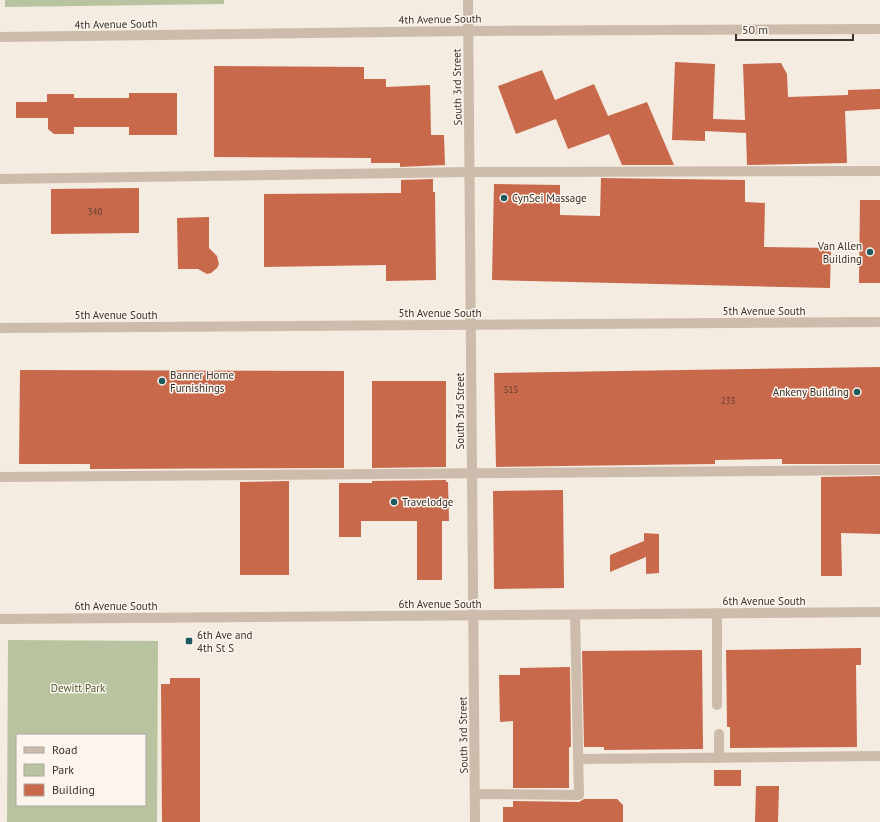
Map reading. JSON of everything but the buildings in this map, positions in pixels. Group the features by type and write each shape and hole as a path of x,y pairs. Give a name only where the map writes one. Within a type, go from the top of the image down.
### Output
{"street":[{"name":"South 3rd Street","path":"468,0 472,325 475,822"},
{"name":"4th Avenue South","path":"0,37 468,31 880,29"},
{"path":"0,179 470,172 880,171"},
{"name":"5th Avenue South","path":"0,328 880,322"},
{"path":"0,477 880,470"},
{"name":"6th Avenue South","path":"0,619 880,612"},
{"path":"717,613 717,705"},
{"path":"475,794 579,795 575,614"},
{"path":"719,734 719,758"},
{"path":"578,759 880,756"}],"green space":[{"path":"5,0 224,0 224,4 5,7"},
{"name":"Dewitt Park","path":"8,640 158,641 157,822 7,822"}],"place":[{"name":"CynSei Massage","path":"504,198"},
{"name":"Van Allen Building","path":"870,252"},
{"name":"Banner Home Furnishings","path":"162,381"},
{"name":"Ankeny Building","path":"857,392"},
{"name":"Travelodge","path":"394,502"},
{"name":"6th Ave and 4th St S","path":"189,641"}]}
